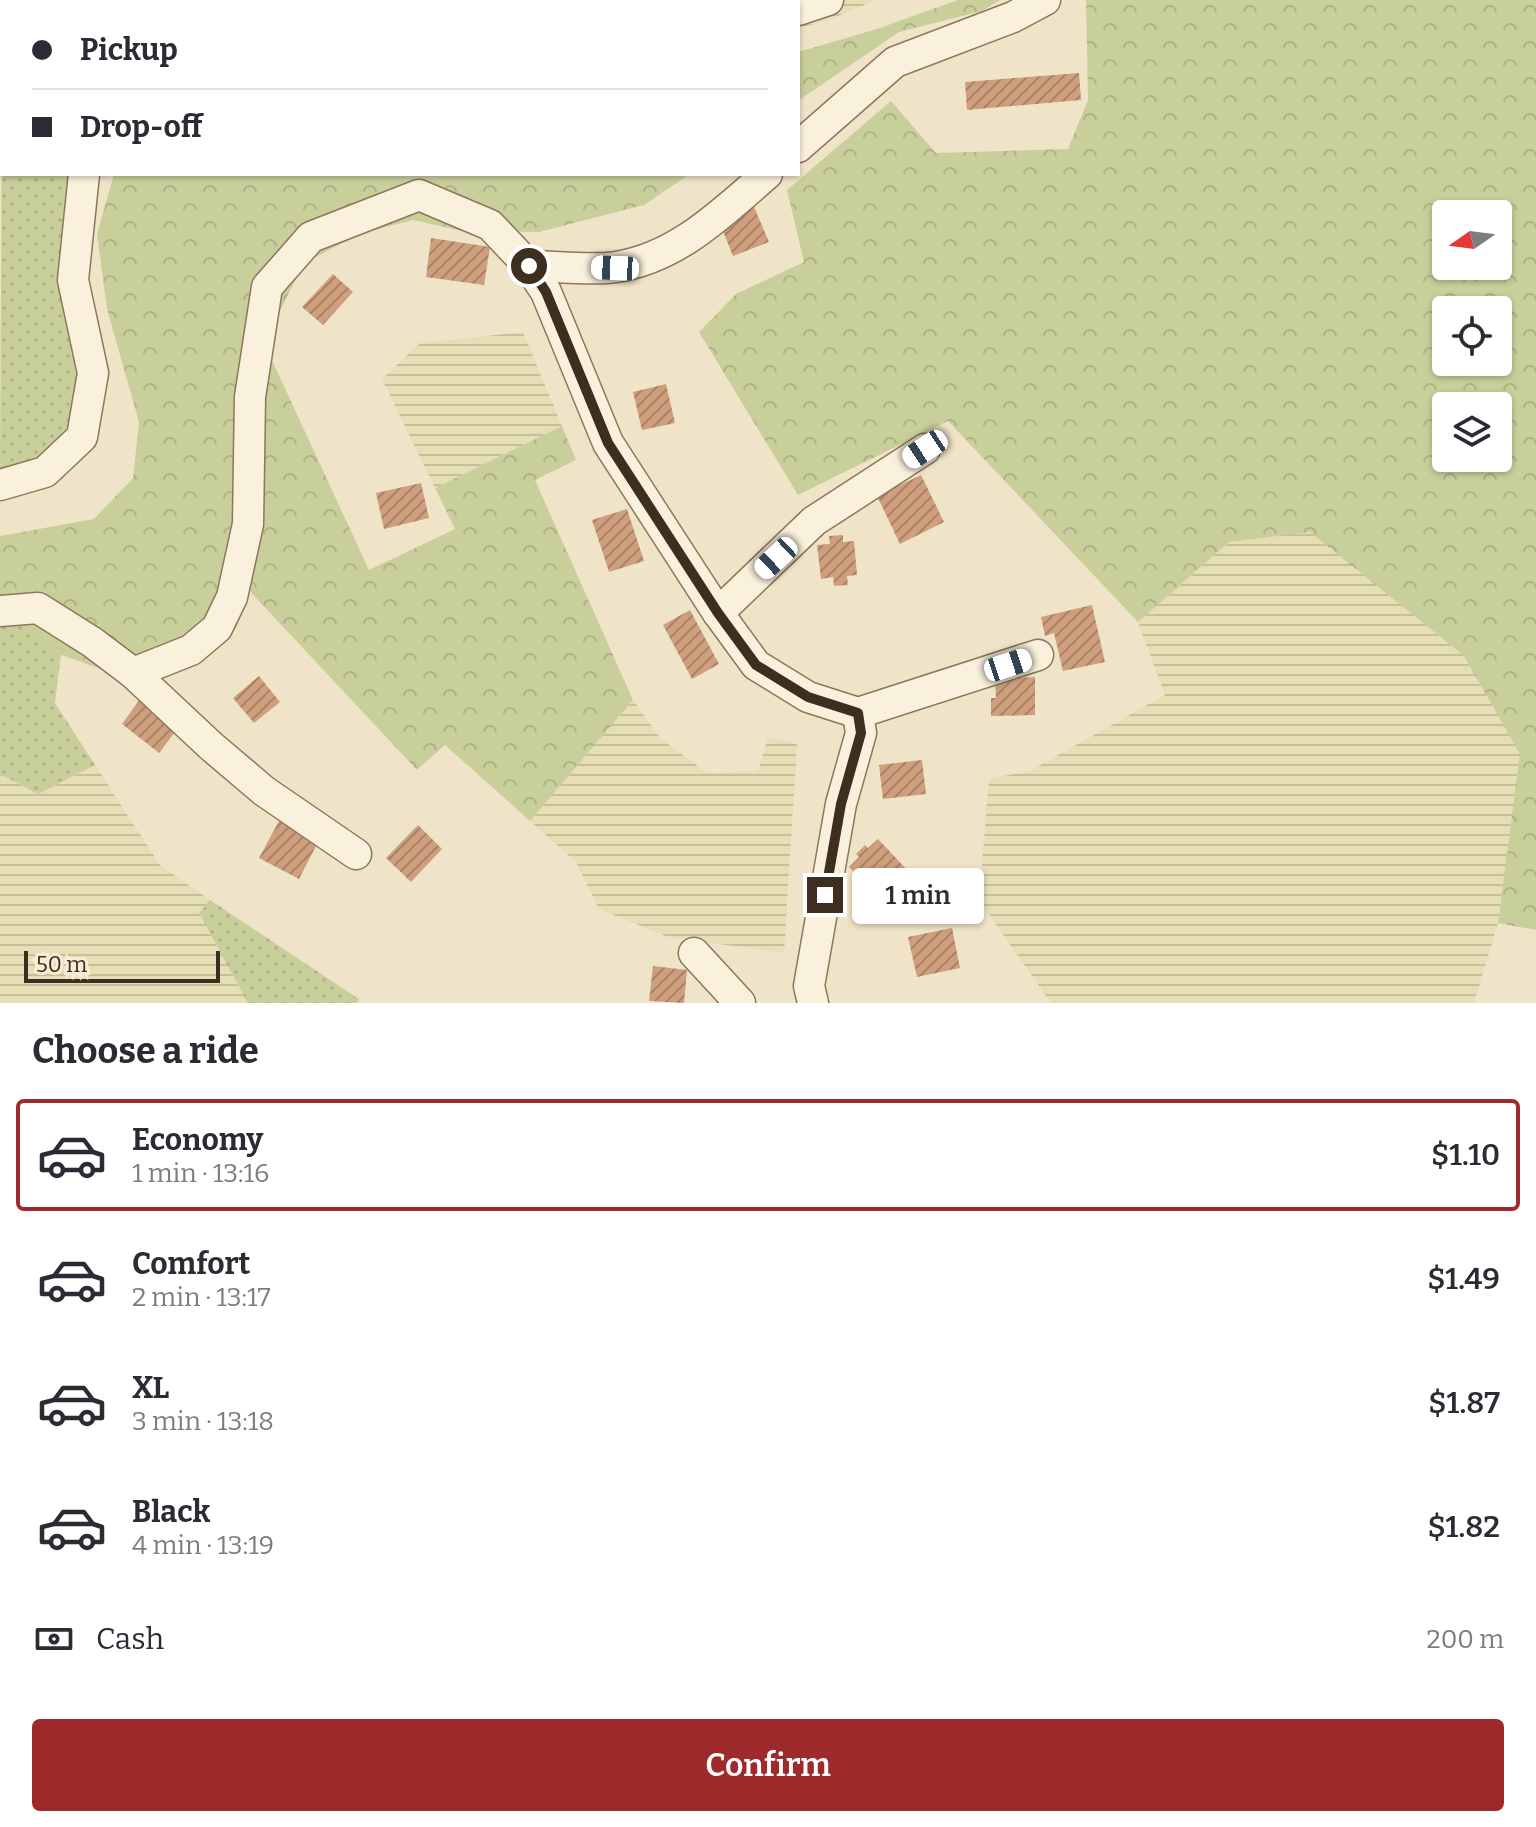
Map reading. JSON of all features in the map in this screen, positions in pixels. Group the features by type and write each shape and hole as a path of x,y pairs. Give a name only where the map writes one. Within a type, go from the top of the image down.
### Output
{"street":[{"path":"800,9 828,0"},
{"path":"800,145 895,62 1013,17 1045,0"},
{"path":"0,485 45,472 82,437 93,373 73,280 84,176"},
{"path":"529,266 615,268 668,253 723,213 765,176"},
{"path":"133,673 191,650 217,628 232,597 248,524 250,397 267,287 311,237 419,195 490,225 529,266 546,292 608,443 718,613 756,665 808,697 858,713 1038,655"},
{"path":"718,613 814,521 925,449"},
{"path":"0,611 38,608 92,642 133,673 264,791 356,854"},
{"path":"813,1003 809,986 841,804 861,733 858,713"},
{"path":"841,804 861,836"},
{"path":"694,953 740,1003"}],"shaded area":[{"path":"800,0 876,0 826,21 800,28"},
{"path":"523,332 562,426 435,488 382,379 420,343"},
{"path":"1310,531 1464,656 1521,754 1498,923 1474,1003 1051,1003 979,900 989,779 1030,771 1165,695 1138,622 1229,542"},
{"path":"633,700 660,738 707,773 758,771 768,737 797,744 784,953 668,937 599,909 576,862 530,821"},
{"path":"95,765 160,865 210,900 199,913 248,1003 0,1003 0,774 38,794"}],"green space":[{"path":"958,0 1000,0 982,11 899,32 800,100 800,51 877,29"},
{"path":"1086,0 1536,0 1536,930 1498,923 1520,754 1464,656 1310,532 1229,542 1138,622 948,421 798,495 699,332 736,294 804,262 787,190 891,101 936,153 1068,149 1088,100"},
{"path":"2,176 73,176 81,370 70,421 56,450 34,461 0,470"},
{"path":"113,176 687,176 644,205 539,232 462,231 413,220 362,233 304,263 264,343 369,570 455,529 435,488 562,426 576,460 535,480 633,700 530,821 445,745 417,770 245,586 237,627 199,664 124,677 61,655 33,626 0,625 0,536 94,519 133,478 139,422 107,309 97,234"},
{"path":"0,625 33,626 61,655 55,703 95,765 38,794 0,774"},
{"path":"210,900 359,999 357,1003 248,1003 199,913"}],"building":[{"path":"1079,73 1081,100 967,110 965,82"},
{"path":"754,207 769,242 733,256 719,221"},
{"path":"431,238 490,247 484,285 426,277"},
{"path":"333,274 353,292 323,325 302,307"},
{"path":"666,384 675,423 642,430 633,392"},
{"path":"921,475 944,522 900,544 877,496"},
{"path":"421,483 429,518 384,529 376,493"},
{"path":"627,509 644,561 609,572 592,520"},
{"path":"843,535 843,542 854,541 857,575 847,576 848,585 834,586 833,577 821,579 817,545 830,544 829,536"},
{"path":"1092,605 1105,662 1063,671 1054,633 1045,636 1041,617"},
{"path":"690,610 719,664 692,679 663,625"},
{"path":"259,676 280,702 254,723 233,698"},
{"path":"1035,677 1035,715 991,716 991,698 996,698 995,679"},
{"path":"143,695 181,724 159,753 122,724"},
{"path":"922,760 926,794 883,799 879,765"},
{"path":"279,821 318,842 299,879 259,858"},
{"path":"418,825 442,849 411,882 386,858"},
{"path":"878,839 910,873 881,901 849,867 865,845 868,848"},
{"path":"952,928 960,968 917,977 908,937"},
{"path":"653,966 687,970 684,1003 649,1001"}],"route":[{"path":"529,266 546,292 608,443 718,613 756,665 808,697 858,713 861,733 841,804 825,895"}]}
